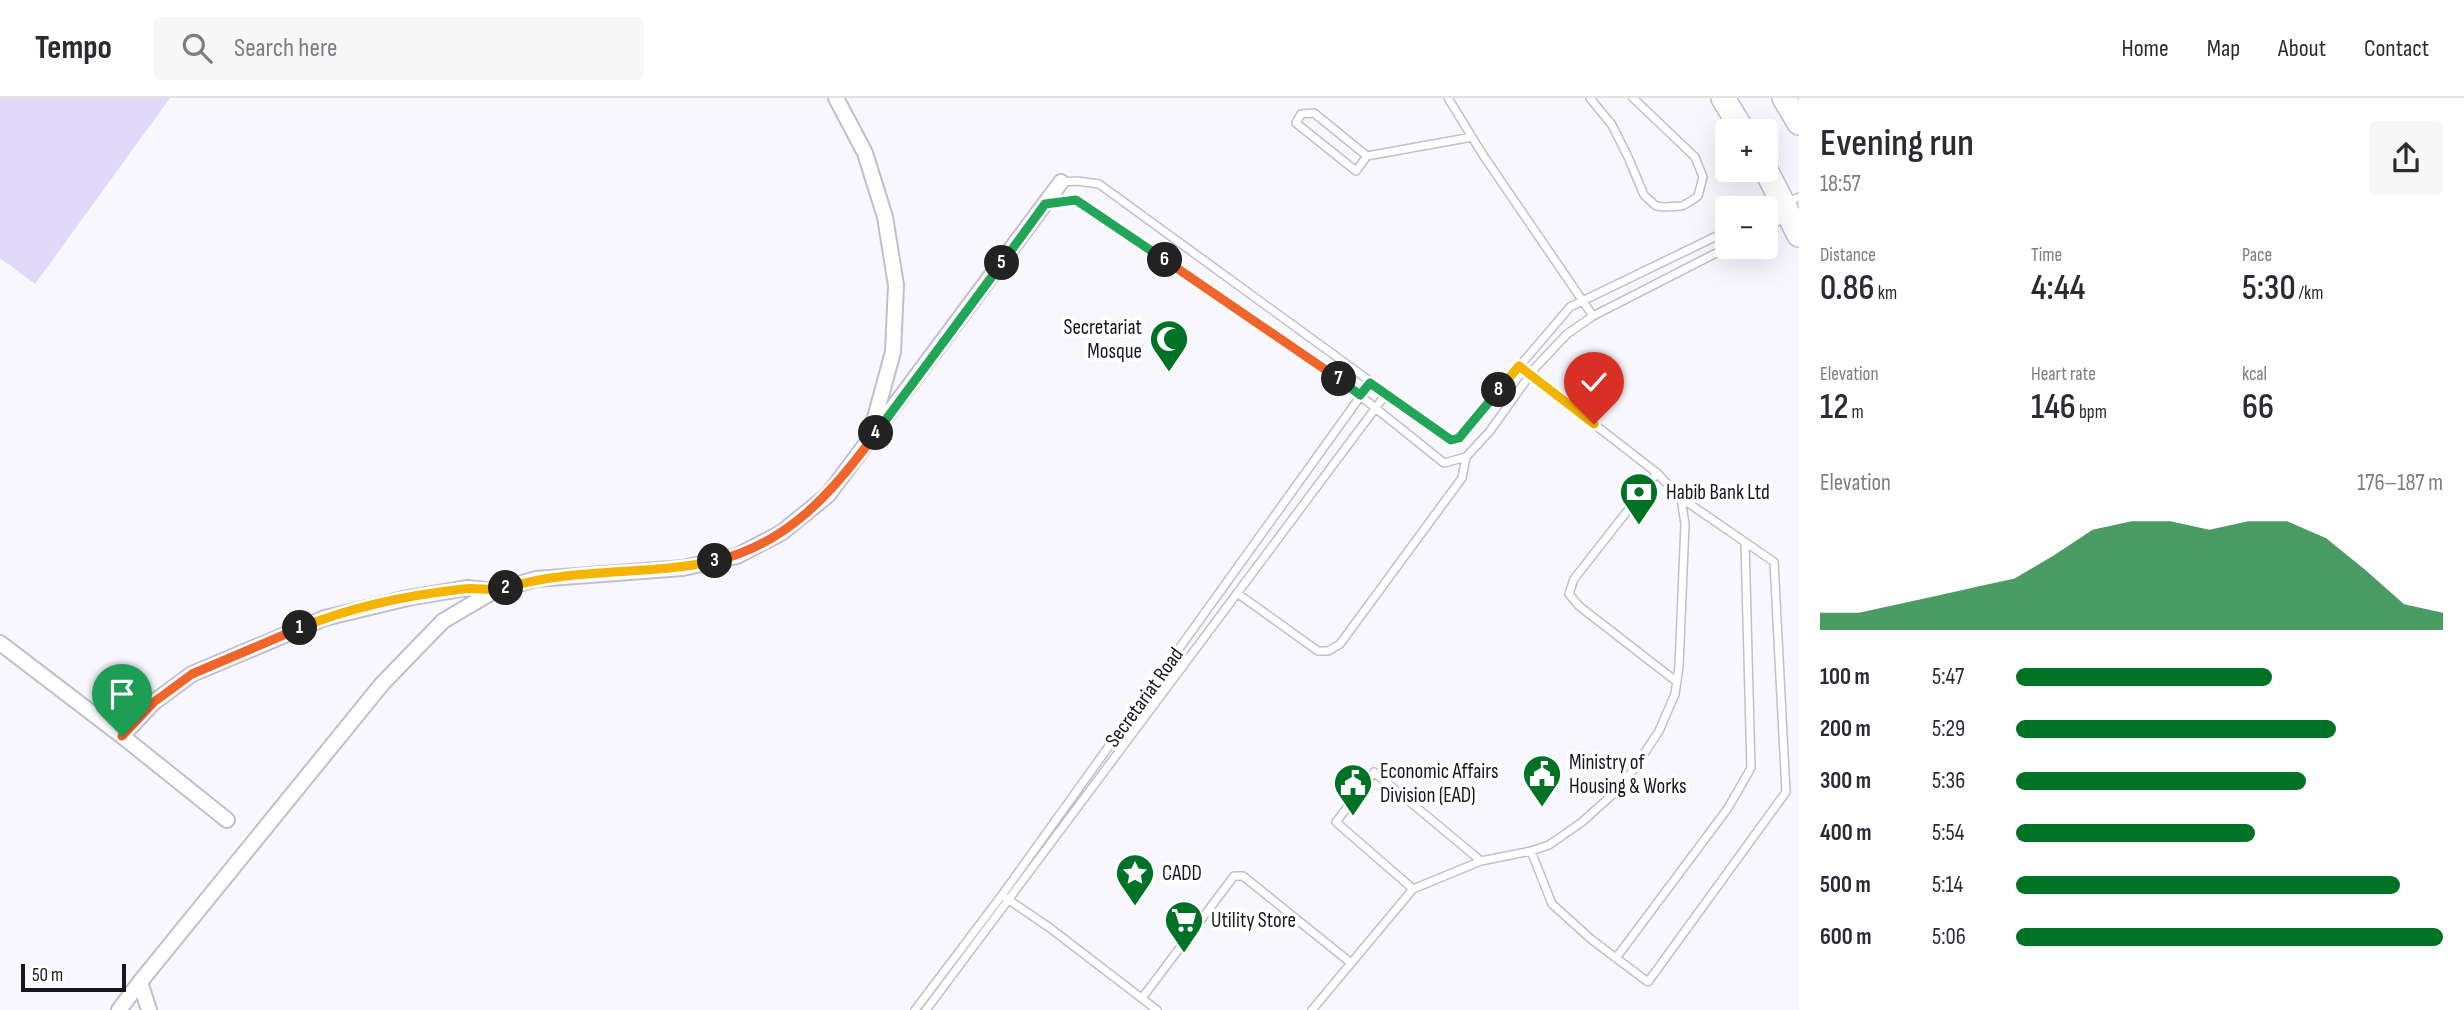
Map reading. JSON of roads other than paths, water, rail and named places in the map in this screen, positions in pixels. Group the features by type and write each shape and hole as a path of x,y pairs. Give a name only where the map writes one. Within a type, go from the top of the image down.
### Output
{"main road":[{"path":"1723,98 1736,119"},
{"path":"1784,98 1799,123"},
{"path":"1772,182 1789,213"}],"street":[{"path":"836,98 865,153 884,217 896,285 893,352 868,445"},
{"path":"119,1010 382,684 443,621 494,591 536,579 683,568 737,556 781,533 828,495 1062,183"},
{"path":"122,736 154,702 192,674 325,618 408,598 467,588 494,591"},
{"path":"0,643 227,820"},
{"path":"140,982 149,1010"}],"lane":[{"path":"1448,98 1592,316"},
{"path":"1590,98 1612,125 1641,190 1650,201 1656,206 1672,207 1691,201 1698,196 1703,177 1695,157 1633,98"},
{"path":"1367,156 1314,113 1301,114 1296,123 1356,171 1367,156 1472,136"},
{"path":"1062,183 1077,181 1099,184 1451,440 1459,438 1570,307 1715,238"},
{"path":"1045,204 1076,200 1322,367 1444,463 1465,457 1490,431 1531,374 1567,334 1592,316 1715,254"},
{"path":"1519,366 1657,473 1681,498 1774,562 1786,792 1648,982 1592,940 1552,904 1531,851"},
{"name":"Secretariat Road","path":"926,1010 1370,383"},
{"name":"Secretariat Road","path":"915,1010 1005,897 1386,394"},
{"path":"1237,593 1318,651 1328,651 1340,644 1462,478 1465,457"},
{"path":"1657,473 1574,579 1569,594 1579,606 1677,682"},
{"path":"1312,1010 1413,889 1481,861 1549,845 1582,822 1612,795 1634,769 1669,712 1677,682 1685,524 1681,498"},
{"path":"1616,958 1728,808 1751,768 1745,543"},
{"path":"1413,889 1336,822 1374,772 1481,861"},
{"path":"1142,998 1234,876 1242,876 1351,963"},
{"path":"1005,897 1157,1010"}],"place":[{"name":"Secretariat Mosque","path":"1169,373"},
{"name":"Habib Bank Ltd","path":"1639,526"},
{"name":"Ministry of Housing & Works","path":"1542,808"},
{"name":"Economic Affairs Division (EAD)","path":"1353,817"},
{"name":"CADD","path":"1135,907"},
{"name":"Utility Store","path":"1184,954"}]}
